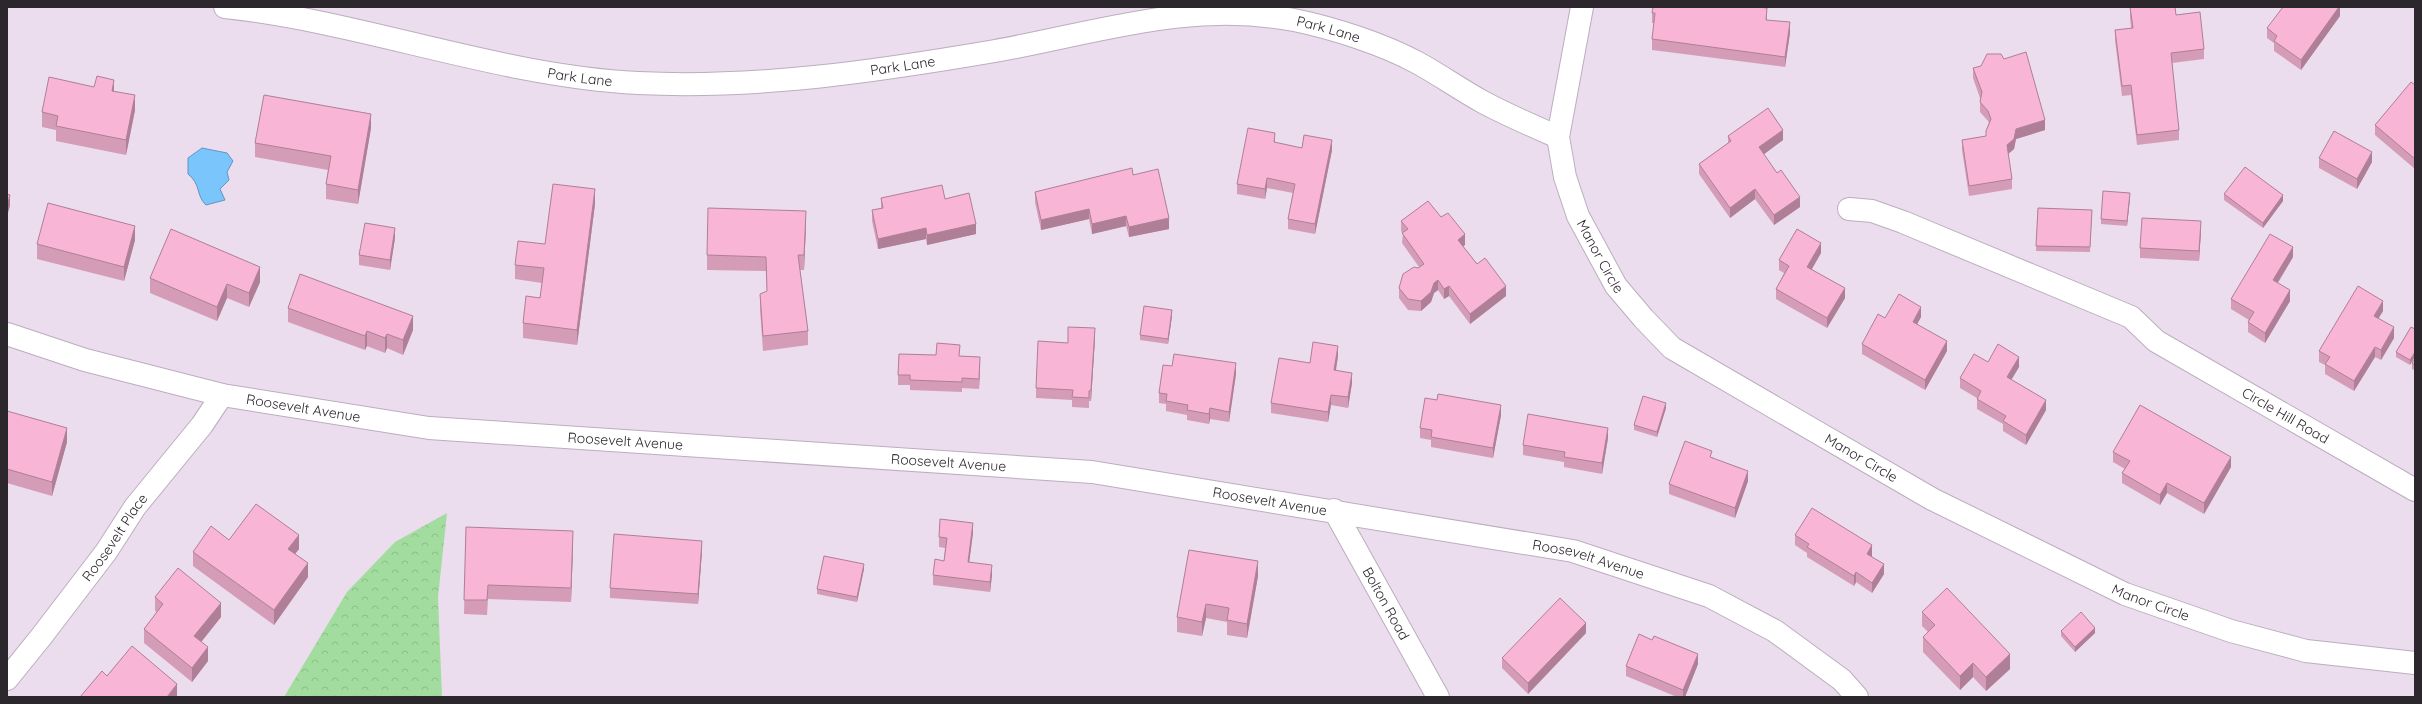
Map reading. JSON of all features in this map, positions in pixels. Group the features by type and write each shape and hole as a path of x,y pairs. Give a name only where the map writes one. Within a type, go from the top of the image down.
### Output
{"street":[{"name":"Park Lane","path":"225,7 388,36 523,68 636,83 733,84 856,72 997,50 1131,21 1227,12 1294,20 1354,37 1415,62 1485,103 1558,138"},
{"name":"Manor Circle","path":"1582,7 1558,138 1565,177 1578,216 1601,262 1616,286 1672,348 1932,499 2125,594 2231,631 2306,651 2415,663"},
{"name":"Circle Hill Road","path":"1849,209 1872,211 1903,222 2132,317 2156,341 2415,490"},
{"name":"Roosevelt Avenue","path":"7,334 85,360 222,395 429,428 1092,472 1334,510 1573,551 1708,596 1775,631 1842,680 1857,697"},
{"name":"Roosevelt Place","path":"7,679 106,552 135,507 202,425 222,395"},
{"name":"Bolton Road","path":"1334,510 1438,697"}],"green space":[{"path":"447,513 438,597 442,697 284,697 347,592 395,542"}],"water":[{"path":"202,148 227,153 233,161 227,172 229,180 220,189 225,200 206,205 201,198 195,182 188,174 188,158"}],"building":[{"path":"1653,7 1767,8 1766,20 1790,22 1785,57 1652,39 1655,13 1652,13"},
{"path":"2130,7 2175,7 2176,15 2200,12 2204,49 2171,53 2179,130 2137,135 2131,85 2122,86 2115,30 2133,28"},
{"path":"2283,7 2339,7 2301,60 2274,41 2277,36 2267,28"},
{"path":"2026,52 2045,120 2016,129 2014,139 2007,145 2012,179 1969,186 1962,140 1986,136 1986,131 1991,119 1988,111 1980,102 1982,92 1973,68 1981,66 1987,54 2001,54 2004,59"},
{"path":"97,76 114,80 112,91 135,95 126,140 56,126 58,116 42,112 49,77 94,87"},
{"path":"2411,82 2415,85 2415,159 2375,125"},
{"path":"264,95 371,114 358,190 326,184 331,156 255,143"},
{"path":"1768,108 1783,130 1759,147 1777,173 1781,170 1800,197 1774,215 1755,189 1730,208 1699,164 1731,141 1728,136"},
{"path":"1248,128 1275,133 1274,142 1302,148 1304,135 1332,140 1315,224 1288,219 1295,184 1267,178 1265,189 1237,184"},
{"path":"2334,131 2372,152 2357,179 2319,158"},
{"path":"2245,167 2283,195 2263,223 2224,194"},
{"path":"1132,168 1133,175 1158,169 1169,218 1129,227 1126,216 1092,224 1089,209 1041,220 1035,192"},
{"path":"553,184 595,189 577,330 523,323 526,296 540,298 544,268 515,265 518,241 545,244"},
{"path":"942,185 945,199 969,193 976,224 927,235 926,228 878,239 872,210 883,208 881,198"},
{"path":"2103,191 2130,193 2127,221 2101,219"},
{"path":"7,194 10,195 7,206"},
{"path":"1428,201 1441,217 1448,213 1465,234 1458,240 1477,264 1485,258 1506,286 1470,314 1449,286 1444,289 1438,280 1434,283 1431,292 1421,301 1408,299 1399,288 1403,274 1414,267 1418,268 1424,264 1402,233 1408,229 1401,221"},
{"path":"48,203 135,226 124,267 37,244"},
{"path":"708,208 806,211 804,255 798,255 808,331 763,336 760,294 767,291 766,257 707,255"},
{"path":"2038,208 2092,210 2090,247 2036,246"},
{"path":"2142,218 2201,221 2199,251 2140,248"},
{"path":"365,223 395,228 390,260 359,255"},
{"path":"171,229 260,267 249,293 227,284 217,307 150,278"},
{"path":"1797,229 1821,243 1807,267 1845,288 1827,318 1776,289 1789,266 1779,260"},
{"path":"2270,234 2293,247 2273,280 2290,290 2265,333 2248,322 2254,312 2231,299"},
{"path":"300,274 413,316 403,340 387,334 385,338 367,331 365,336 288,308"},
{"path":"2358,286 2383,301 2374,316 2394,327 2381,350 2375,347 2354,381 2325,364 2330,357 2319,351"},
{"path":"1899,294 1921,307 1913,322 1947,341 1925,380 1862,344 1878,314 1885,318"},
{"path":"1144,306 1172,310 1168,339 1140,335"},
{"path":"1068,327 1095,328 1091,390 1089,391 1089,398 1072,397 1073,390 1036,388 1038,341 1068,343"},
{"path":"2411,327 2415,329 2415,352 2410,360 2396,352"},
{"path":"1313,342 1338,346 1334,370 1352,373 1348,397 1331,395 1328,412 1271,403 1279,358 1310,363"},
{"path":"937,343 960,345 959,356 980,357 979,379 962,378 962,382 910,380 910,375 898,375 899,354 936,355"},
{"path":"1998,344 2019,357 2007,377 2046,400 2026,435 2003,421 2006,416 1977,399 1981,391 1960,378 1974,354 1988,362"},
{"path":"1174,354 1236,363 1229,412 1210,408 1209,414 1187,410 1188,405 1166,401 1167,394 1159,393 1163,365 1172,366"},
{"path":"1438,394 1501,405 1493,448 1431,437 1432,430 1420,428 1425,398 1437,400"},
{"path":"1643,396 1666,403 1657,432 1634,425"},
{"path":"2140,405 2231,457 2204,503 2167,483 2160,495 2122,473 2130,461 2113,452"},
{"path":"7,411 67,428 52,482 7,469"},
{"path":"1528,414 1608,428 1602,463 1564,457 1565,452 1523,445"},
{"path":"1685,441 1712,451 1710,457 1748,471 1735,508 1669,484"},
{"path":"256,504 299,535 288,549 308,563 274,610 193,552 211,526 229,540"},
{"path":"1812,508 1872,545 1867,554 1884,564 1872,583 1856,572 1854,576 1807,547 1809,544 1795,535"},
{"path":"940,519 973,523 968,562 992,565 990,582 933,575 935,559 944,561 947,538 939,537"},
{"path":"466,527 573,531 571,588 488,585 487,600 464,600"},
{"path":"614,534 702,541 698,594 610,588"},
{"path":"1189,550 1258,561 1247,624 1227,620 1229,608 1206,604 1202,622 1177,617"},
{"path":"824,556 864,564 857,597 817,589"},
{"path":"178,568 221,603 194,636 208,647 192,668 144,629 163,604 155,597"},
{"path":"1947,588 2010,654 1986,677 1973,663 1960,676 1923,637 1935,625 1922,612"},
{"path":"1560,598 1586,623 1528,683 1502,658"},
{"path":"2081,612 2095,628 2075,647 2061,631"},
{"path":"1639,634 1652,640 1654,636 1698,654 1683,690 1626,666"},
{"path":"132,646 177,684 167,697 80,697 102,671 107,676"}]}
